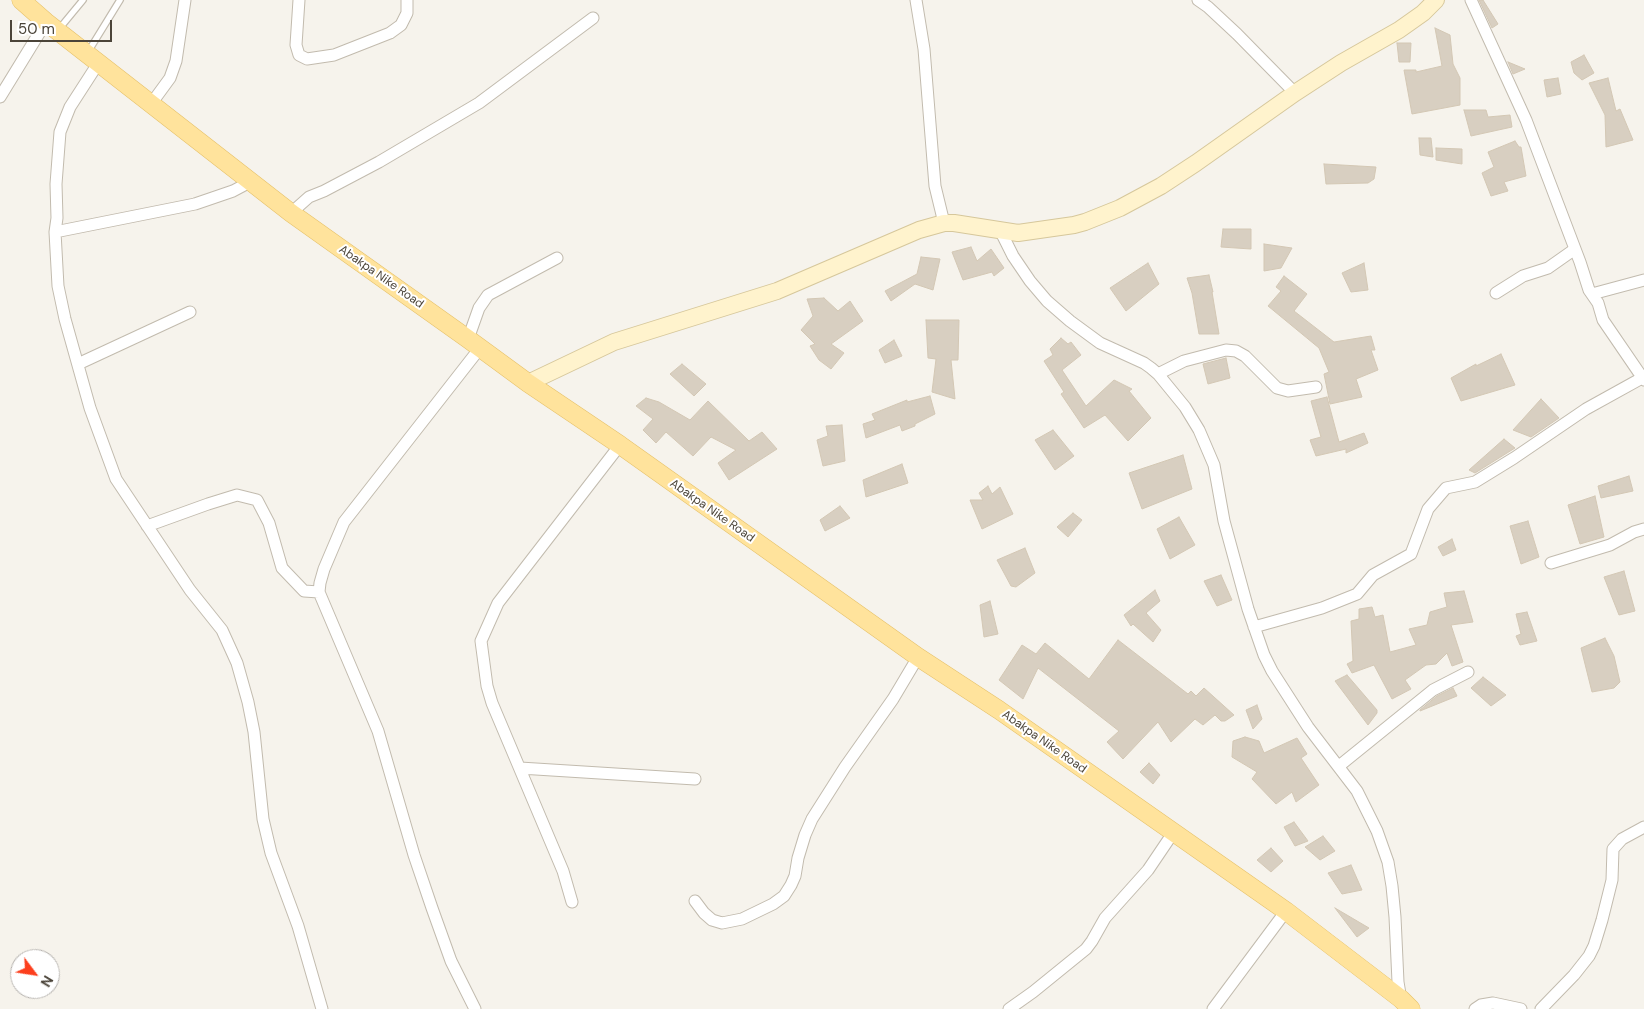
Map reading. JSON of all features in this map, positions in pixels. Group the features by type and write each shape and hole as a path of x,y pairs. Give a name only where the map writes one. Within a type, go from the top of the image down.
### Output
{"main road":[{"name":"Abakpa Nike Road","path":"21,0 291,213 528,383 620,445 918,657 999,710 1286,911 1405,1006"}],"street":[{"path":"151,104 170,78 176,61 185,0"},
{"path":"299,0 296,45 299,55 307,59 334,55 390,33 401,24 408,13 407,0"},
{"path":"916,0 924,49 935,186 944,224"},
{"path":"1198,0 1237,34 1295,93"},
{"path":"528,383 614,342 777,291 906,234 944,224 964,224 1018,232 1061,228 1085,222 1120,208 1161,186 1196,164 1295,93 1341,63 1399,30 1436,0"},
{"path":"1254,627 1322,608 1357,594 1373,575 1411,554 1428,509 1446,488 1475,482 1586,409 1643,379 1603,320 1598,303 1586,282 1526,120 1471,0"},
{"path":"291,213 309,197 379,162 479,103 592,18"},
{"path":"0,97 52,26"},
{"path":"93,58 60,132 55,232 58,286 65,319 90,408 116,479 190,590 222,630 237,663 254,732 263,819 271,853 298,926 322,1009"},
{"path":"55,232 195,204 233,191 250,182"},
{"path":"1000,230 1006,245 1030,281 1047,301 1090,336 1110,348 1144,363 1158,374 1192,418 1214,465 1224,521 1254,627 1264,655 1308,726 1357,791 1378,831 1388,862 1395,909 1398,982 1405,1006"},
{"path":"1496,293 1523,276 1548,268 1575,249"},
{"path":"475,1009 451,961 414,855 378,731 320,592 320,583 344,522 474,344 479,308 488,295 557,258"},
{"path":"1592,294 1644,280"},
{"path":"78,364 190,312"},
{"path":"1158,374 1184,361 1226,350 1236,351 1245,356 1277,388 1288,391 1316,387"},
{"path":"572,902 563,870 492,703 481,641 498,603 620,445"},
{"path":"147,526 237,495 257,500 269,523 282,568 304,591 320,592"},
{"path":"1551,563 1610,546 1634,532 1644,529"},
{"path":"695,901 712,920 722,923 742,919 773,904 784,896 795,876 798,858 812,819 845,767 893,699 918,657"},
{"path":"1339,766 1433,690 1468,672"},
{"path":"520,768 695,778"},
{"path":"1541,1009 1574,975 1594,946 1612,880 1613,849 1622,838 1644,827"},
{"path":"1009,1009 1033,992 1086,948 1105,918 1148,870 1173,833"},
{"path":"1214,1009 1286,911"},
{"path":"1475,1009 1481,1005 1493,1003 1521,1009"}],"lane":[{"path":"52,26 83,0"},
{"path":"93,58 120,0"}],"building":[{"path":"1479,0 1483,0 1498,24 1492,28"},
{"path":"1435,28 1450,35 1453,64 1460,78 1460,105 1412,114 1404,70 1416,70 1416,72 1442,66"},
{"path":"1397,43 1411,43 1410,62 1399,62"},
{"path":"1584,55 1594,73 1582,80 1574,73 1571,62"},
{"path":"1508,62 1525,69 1513,74"},
{"path":"1558,78 1561,94 1547,97 1544,80"},
{"path":"1608,78 1616,111 1620,109 1633,140 1606,147 1605,115 1589,83"},
{"path":"1464,110 1486,110 1488,117 1510,115 1512,127 1471,136"},
{"path":"1419,138 1431,138 1433,157 1420,155"},
{"path":"1515,141 1521,147 1526,176 1504,182 1508,191 1491,196 1482,173 1494,167 1488,152"},
{"path":"1436,148 1462,149 1462,164 1436,160"},
{"path":"1324,164 1376,167 1374,179 1368,183 1326,184"},
{"path":"1223,229 1251,229 1251,249 1221,247"},
{"path":"1264,244 1292,248 1281,268 1264,271"},
{"path":"971,247 977,261 991,249 1004,268 994,276 992,272 963,280 952,252"},
{"path":"921,257 940,259 933,290 915,284 891,301 885,291 917,274"},
{"path":"1148,263 1159,284 1126,311 1110,288"},
{"path":"1364,263 1368,290 1351,292 1342,273"},
{"path":"1209,275 1219,334 1199,334 1192,293 1187,278"},
{"path":"1284,276 1307,294 1294,311 1334,342 1371,336 1375,350 1371,350 1378,370 1356,379 1362,397 1330,404 1324,374 1329,372 1319,348 1268,306 1281,291 1276,287"},
{"path":"824,298 838,311 850,301 863,321 831,344 844,353 831,369 819,360 810,346 815,344 801,330 813,316 807,299"},
{"path":"926,320 959,320 958,360 951,360 955,399 932,392 936,359 928,358"},
{"path":"1061,338 1068,344 1071,342 1081,355 1062,370 1086,406 1114,380 1132,389 1129,391 1151,418 1128,441 1105,415 1084,428 1061,394 1064,392 1044,361 1053,355 1050,349"},
{"path":"894,340 902,356 885,363 879,350"},
{"path":"1501,354 1515,385 1461,401 1451,378 1476,364 1476,366"},
{"path":"1226,358 1230,378 1208,384 1203,364"},
{"path":"682,364 706,384 694,396 670,374"},
{"path":"930,396 935,414 915,424 915,426 902,431 900,425 866,438 863,424 875,420 872,414 907,400 907,402"},
{"path":"1327,397 1339,442 1364,433 1368,443 1346,453 1346,449 1316,456 1310,440 1321,437 1311,401"},
{"path":"646,398 659,402 690,420 708,401 749,441 762,432 777,449 729,480 718,463 736,450 711,437 693,456 666,432 656,443 643,430 653,419 636,406"},
{"path":"1541,399 1559,418 1531,437 1513,430"},
{"path":"842,425 845,461 823,466 817,440 828,436 826,426"},
{"path":"1053,430 1074,456 1055,470 1035,440"},
{"path":"1504,439 1515,448 1475,473 1469,470"},
{"path":"1183,455 1192,489 1142,509 1129,473"},
{"path":"902,464 908,483 866,497 863,480"},
{"path":"1629,476 1633,491 1601,498 1598,486"},
{"path":"988,486 992,494 1000,487 1013,514 982,529 970,500 983,500 979,493"},
{"path":"1595,496 1604,537 1580,544 1568,505"},
{"path":"840,506 850,518 825,531 820,520"},
{"path":"1073,513 1082,520 1068,537 1057,527"},
{"path":"1179,517 1195,545 1170,559 1157,529"},
{"path":"1528,521 1539,557 1521,564 1510,526"},
{"path":"1452,539 1456,550 1443,556 1438,547"},
{"path":"1025,548 1035,573 1016,587 1011,586 997,560"},
{"path":"1624,571 1635,611 1619,615 1604,577"},
{"path":"1221,575 1232,600 1217,606 1204,581"},
{"path":"1155,590 1160,601 1146,613 1161,630 1153,642 1133,624 1131,626 1124,615"},
{"path":"1464,591 1473,622 1451,625 1463,662 1452,666 1447,653 1436,664 1426,665 1405,680 1411,689 1392,699 1374,665 1352,673 1347,664 1353,661 1351,621 1359,619 1359,609 1372,607 1375,617 1383,615 1390,652 1416,645 1409,629 1427,625 1430,612 1447,607 1444,593"},
{"path":"990,601 998,634 984,637 980,605"},
{"path":"1527,612 1537,641 1520,645 1516,636 1521,634 1516,614"},
{"path":"1605,638 1614,656 1620,682 1614,688 1592,692 1581,648"},
{"path":"1118,640 1188,694 1191,691 1196,696 1204,688 1234,715 1225,721 1221,721 1215,715 1203,725 1195,719 1171,742 1158,722 1123,759 1107,742 1119,731 1038,668 1023,699 999,680 1022,645 1036,654 1045,643 1089,679"},
{"path":"1347,675 1377,710 1377,713 1368,725 1335,681"},
{"path":"1483,677 1506,695 1491,706 1471,688"},
{"path":"1453,688 1457,696 1420,711 1437,696"},
{"path":"1257,705 1262,719 1253,729 1246,710"},
{"path":"1245,737 1259,741 1264,753 1297,738 1307,754 1301,758 1319,785 1296,802 1292,792 1276,804 1252,779 1257,772 1232,757 1233,741"},
{"path":"1149,763 1160,775 1153,784 1140,772"},
{"path":"1294,822 1308,841 1295,846 1284,827"},
{"path":"1323,836 1335,851 1320,860 1305,847"},
{"path":"1271,848 1283,861 1271,872 1257,860"},
{"path":"1351,865 1362,890 1342,894 1328,873"},
{"path":"1335,908 1369,928 1357,937"}]}
